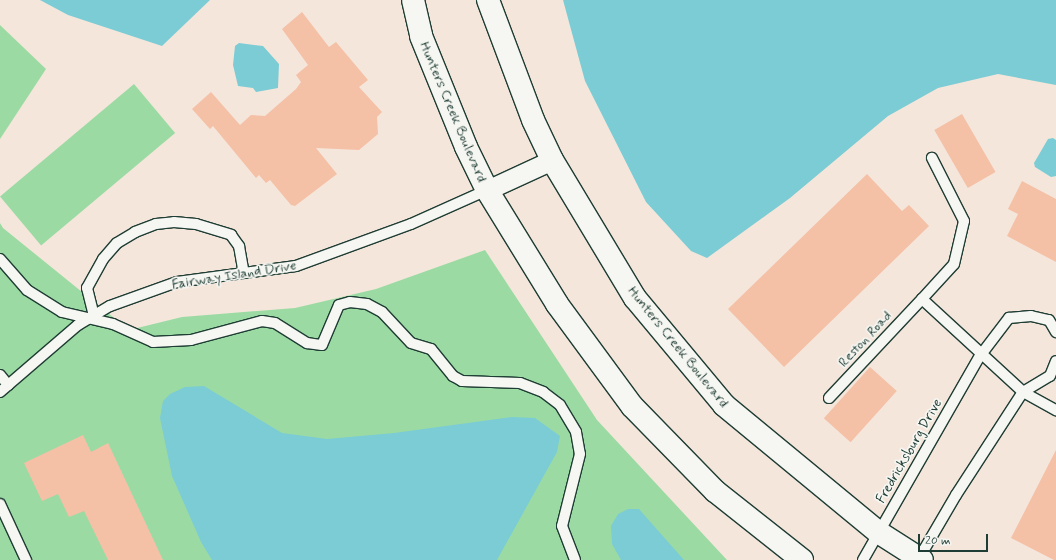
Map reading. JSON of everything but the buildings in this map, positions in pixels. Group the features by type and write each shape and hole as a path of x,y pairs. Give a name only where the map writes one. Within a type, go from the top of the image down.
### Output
{"street":[{"name":"Hunters Creek Boulevard","path":"413,0 424,43 487,190 557,304 632,406 715,490 802,560"},
{"name":"Hunters Creek Boulevard","path":"488,0 533,120 552,160 635,298 724,405 878,532 920,559"},
{"name":"Fairway Island Drive","path":"487,190 552,160"}],"lane":[{"name":"Reston Road","path":"830,398 954,264 964,221 932,158"},
{"name":"Fairway Island Drive","path":"0,392 92,317 110,306 177,282 296,266 410,224 487,190"},
{"path":"92,317 87,288 103,259 123,239 156,224 174,222 196,224 231,236 239,246 244,273"},
{"path":"0,259 27,290 62,312 92,317 113,324 153,342 191,340 262,321 276,323 296,339 316,345 325,340 339,305 350,302 367,304 382,312 411,343 430,349 453,376 462,381 520,384 543,392 560,405 576,432 580,454 562,526 575,560"},
{"path":"922,299 980,356 1023,392 1056,410"},
{"name":"Fredricksburg Drive","path":"863,560 980,356 1009,318 1031,316 1049,320 1056,332"},
{"path":"920,559 956,495 1023,392 1050,376 1056,361"},
{"path":"0,375 8,385"},
{"path":"0,504 26,560"}],"green space":[{"path":"0,25 46,69 0,139"},
{"path":"134,84 175,133 41,246 0,196"},
{"path":"0,223 3,228 129,330 182,317 295,308 376,289 485,250 597,420 727,560 0,560"}],"water":[{"path":"40,0 210,0 162,46 68,15"},
{"path":"563,0 1056,0 1056,85 998,74 938,88 888,116 790,198 707,258 691,251 646,202 585,81"},
{"path":"239,43 263,46 279,64 278,88 256,92 253,88 238,86 233,65 235,46"},
{"path":"1053,138 1056,140 1056,176 1051,177 1035,167 1034,163 1048,139"},
{"path":"204,386 282,433 327,439 394,433 512,417 535,418 560,436 557,452 497,560 212,560 201,542 172,476 160,418 163,401 170,394 185,387"},
{"path":"628,509 639,509 684,560 621,560 612,544 611,526 618,514"}]}
